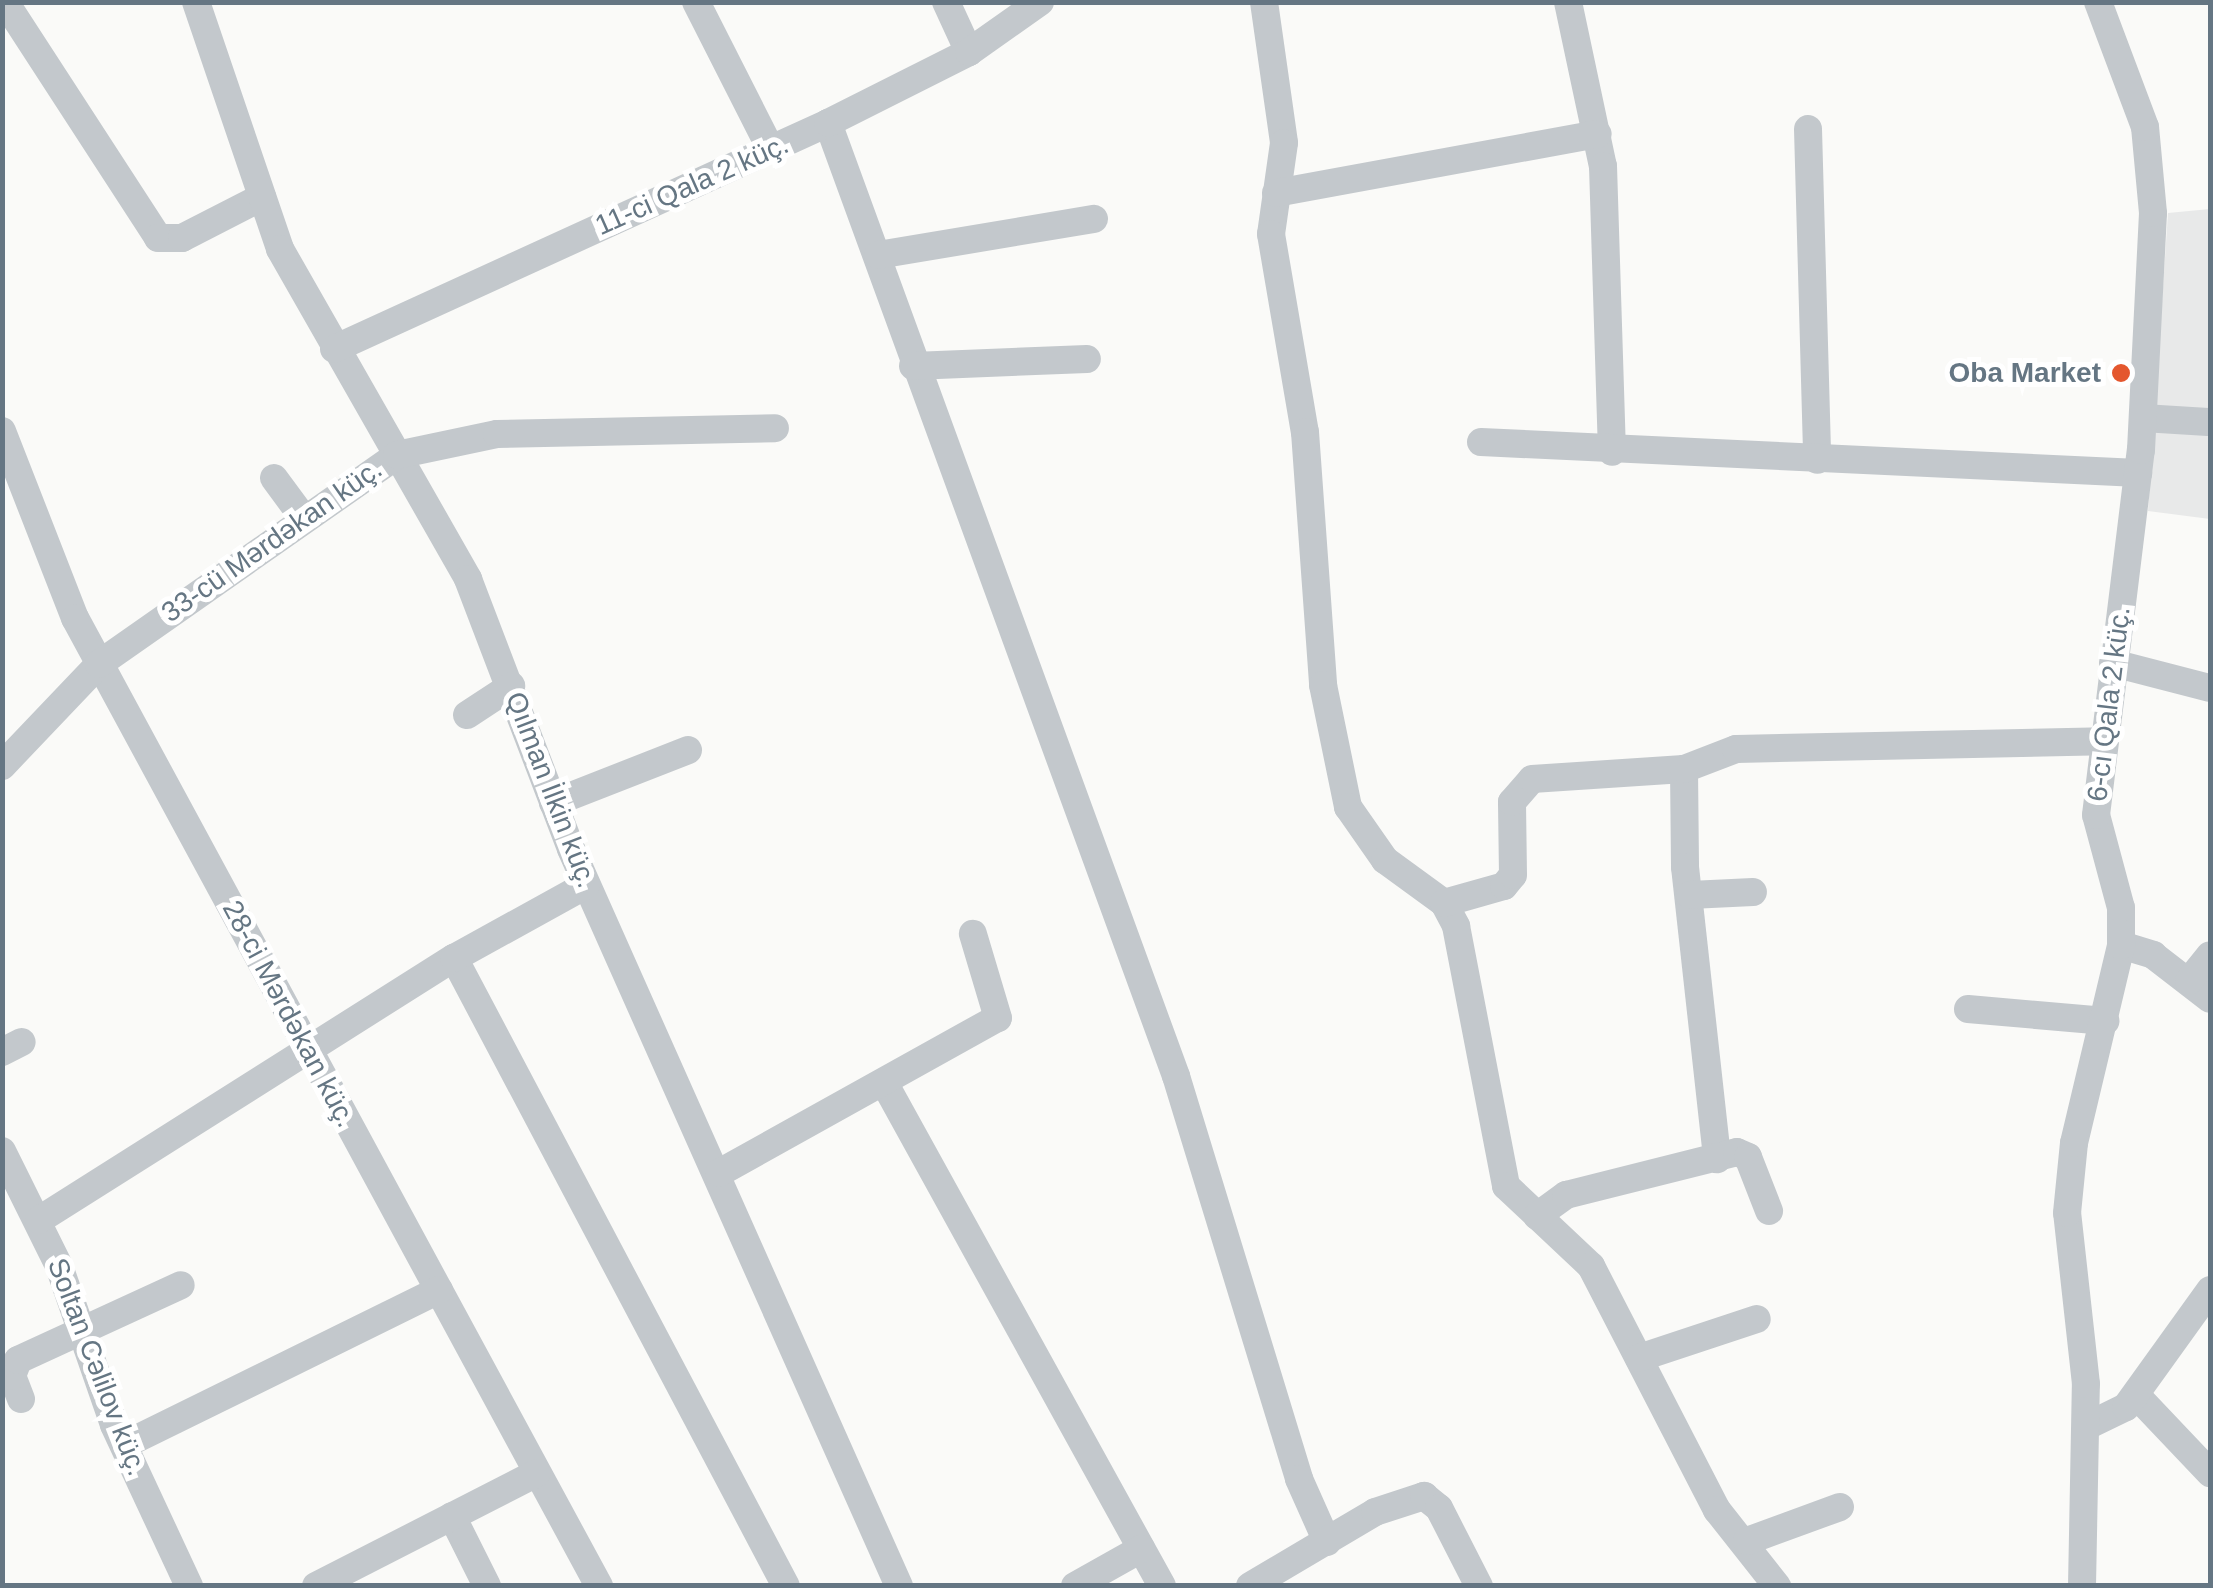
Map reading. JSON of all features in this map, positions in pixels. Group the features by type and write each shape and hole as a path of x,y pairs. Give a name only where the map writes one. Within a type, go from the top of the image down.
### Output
{"street":[{"path":"5,2 158,238 182,238 262,197"},
{"name":"Qılman İlkin küç.","path":"196,2 280,249 468,579 586,885 719,1173 899,1586"},
{"path":"696,2 771,150"},
{"path":"946,2 970,52"},
{"name":"11-ci Qala 2 küç.","path":"334,349 828,123 970,52 1040,2"},
{"path":"1264,2 1283,115 1271,234 1305,432 1323,685 1342,788 1354,822 1385,860 1444,903 1460,938 1506,1186 1591,1266 1716,1510 1747,1542 1777,1586"},
{"path":"1568,2 1598,134 1612,452"},
{"name":"6-cı Qala 2 küç.","path":"2082,1586 2087,1426 2068,1213 2074,1142 2122,945 2118,893 2096,829 2102,742 2143,418 2150,162 2131,75 2098,2"},
{"path":"828,123 878,255 913,366 1176,1076 1299,1478 1326,1542"},
{"path":"1808,129 1817,460"},
{"path":"1276,193 1598,134"},
{"path":"878,255 1094,219"},
{"path":"913,366 1088,359"},
{"path":"2143,418 2208,422"},
{"name":"33-cü Mərdəkan küç.","path":"2,766 99,664 302,516 397,455 497,434 775,428"},
{"name":"28-ci Mərdəkan küç.","path":"2,431 99,664 599,1586"},
{"path":"1482,442 1612,452 2138,474"},
{"path":"274,478 302,516"},
{"path":"2113,663 2210,688"},
{"path":"466,715 511,686"},
{"path":"1444,903 1504,886 1514,876 1512,802 1522,784 1684,769 1736,750 2102,742"},
{"path":"554,803 688,750"},
{"path":"1684,769 1690,895 1716,1159"},
{"path":"39,1220 454,958 586,885"},
{"path":"1690,895 1753,892"},
{"path":"719,1173 886,1086 998,1018 973,934"},
{"path":"2122,945 2153,955 2200,990 2210,954"},
{"path":"454,958 786,1586"},
{"path":"1968,1009 2104,1021"},
{"path":"886,1086 1162,1586"},
{"name":"Soltan Cəlilov küç.","path":"2,1150 39,1220 124,1445 189,1586"},
{"path":"1537,1216 1566,1195 1716,1159 1748,1157 1769,1211"},
{"path":"21,1400 12,1376 18,1360 181,1285"},
{"path":"124,1445 439,1290"},
{"path":"2087,1426 2136,1395 2210,1290"},
{"path":"1639,1358 1757,1319"},
{"path":"2136,1395 2210,1473"},
{"path":"316,1586 537,1473"},
{"path":"1250,1586 1374,1512 1424,1496 1440,1508 1478,1586"},
{"path":"1747,1542 1840,1507"},
{"path":"452,1516 487,1586"},
{"path":"1075,1586 1141,1549"}],"shaded area":[{"path":"2210,209 2210,519 2148,511 2168,213"}],"place":[{"name":"Oba Market","path":"2121,373"}]}
